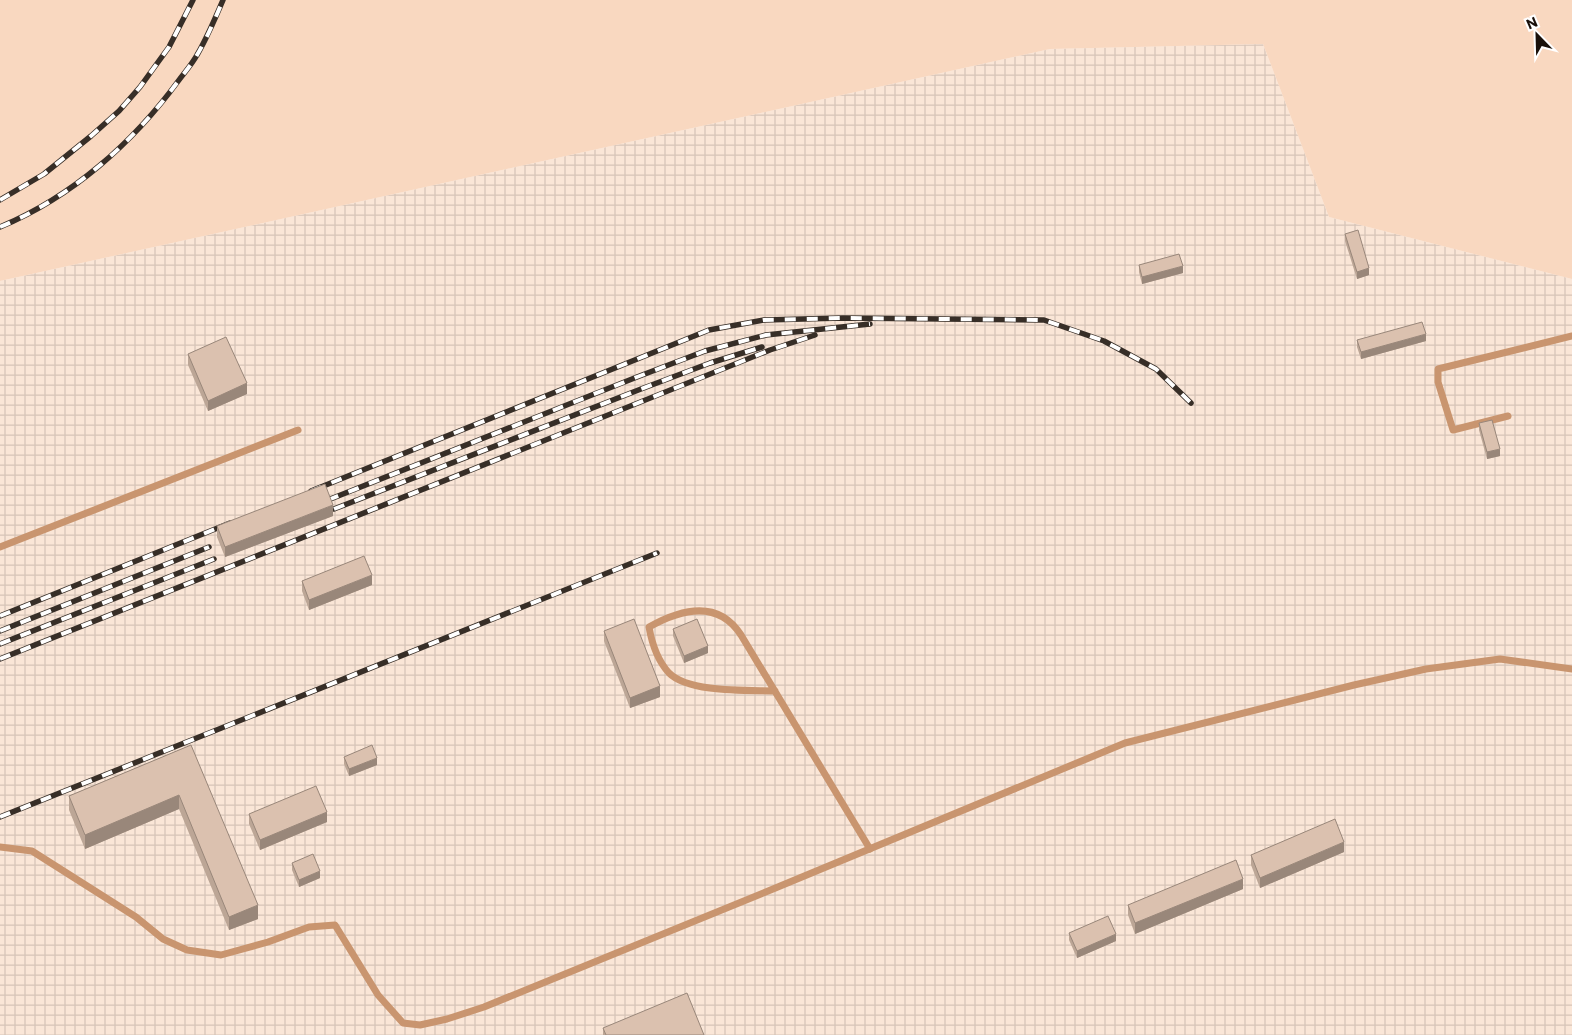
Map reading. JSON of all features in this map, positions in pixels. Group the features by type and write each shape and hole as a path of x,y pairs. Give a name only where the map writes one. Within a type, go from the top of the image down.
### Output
{"lane":[{"path":"1508,416 1453,430 1438,382 1438,369 1572,336"},
{"path":"0,548 298,430"},
{"path":"775,691 700,687 684,682 670,674 659,659 652,643 649,627 663,620 697,611 712,611 722,615 734,624 775,691 870,849"},
{"path":"0,847 32,851 136,917 163,939 187,950 221,956 309,927 334,925 378,995 402,1023 420,1025 447,1020 484,1006 1125,743 1354,685 1426,669 1500,659 1572,669"}],"shaded area":[{"path":"0,0 1572,0 1572,279 1329,217 1263,44 1050,49 0,281"},
{"path":"1263,44 1329,217 1572,279 1572,1035 0,1035 0,281 1050,49"}],"building":[{"path":"1358,230 1369,268 1357,272 1345,234"},
{"path":"1179,254 1183,266 1142,277 1139,265"},
{"path":"1422,322 1426,334 1361,352 1357,340"},
{"path":"226,337 247,383 208,401 188,354"},
{"path":"1492,420 1500,449 1487,452 1479,423"},
{"path":"325,484 333,505 225,547 217,526"},
{"path":"364,556 372,575 309,600 302,581"},
{"path":"634,619 660,686 630,698 604,631"},
{"path":"697,619 708,646 684,656 673,629"},
{"path":"191,745 258,905 229,917 179,795 85,835 69,796"},
{"path":"372,745 377,758 349,769 344,757"},
{"path":"316,786 327,812 260,840 249,814"},
{"path":"1335,819 1344,842 1260,878 1251,855"},
{"path":"313,854 320,871 299,880 292,863"},
{"path":"1236,860 1243,879 1135,923 1128,905"},
{"path":"1108,916 1116,934 1077,951 1069,933"},
{"path":"687,993 704,1035 606,1035 603,1028"}],"railway":[{"path":"0,200 44,174 119,111 140,87 169,47 193,0"},
{"path":"0,227 26,215 76,184 99,166 142,125 195,58 208,35 223,0"},
{"path":"311,491 709,330 764,320 843,318 1044,320 1104,341 1156,369 1191,403"},
{"path":"328,500 705,351 766,335 870,324"},
{"path":"0,659 770,350 815,335"},
{"path":"334,509 641,389 710,363 762,347"},
{"path":"0,616 230,523"},
{"path":"0,631 209,547"},
{"path":"0,817 657,553"},
{"path":"0,644 214,559"}]}
